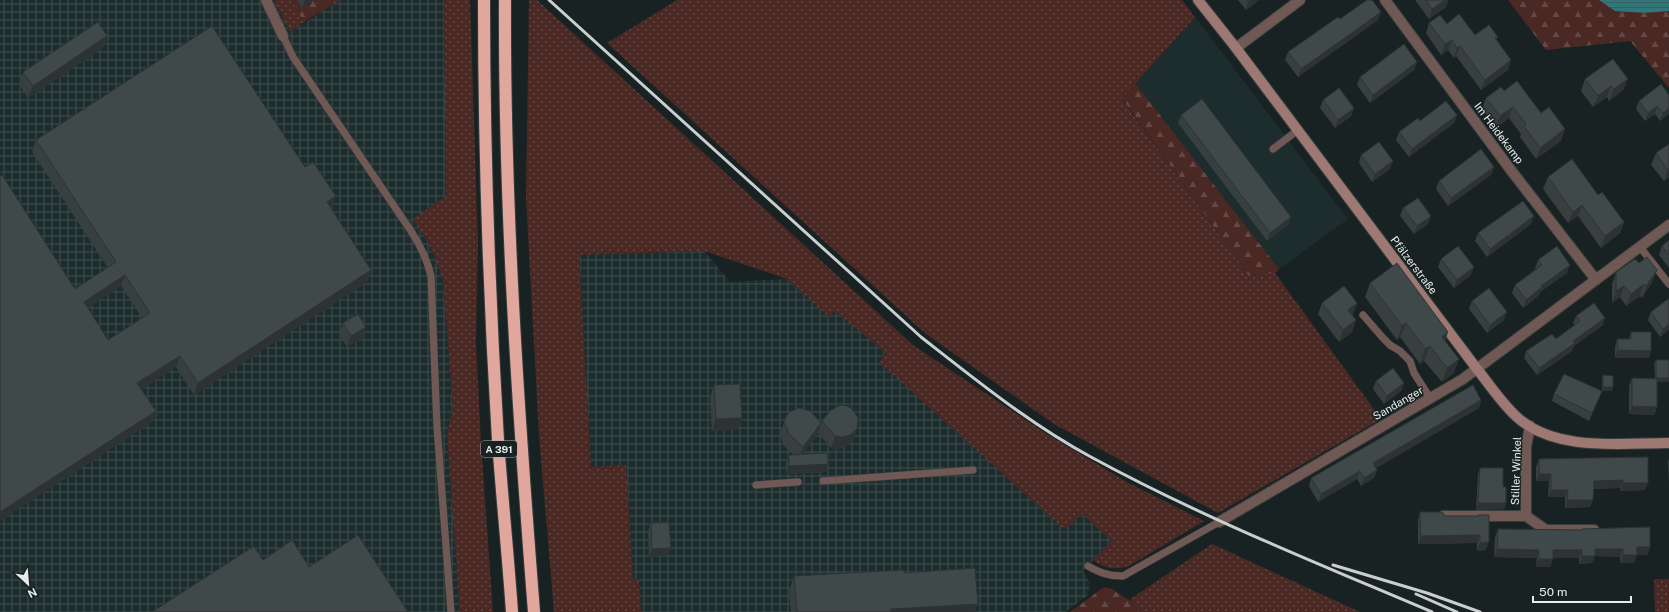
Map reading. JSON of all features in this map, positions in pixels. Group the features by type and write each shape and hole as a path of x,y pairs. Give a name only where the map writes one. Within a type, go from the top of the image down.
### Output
{"highway":[{"name":"A 391","path":"484,0 484,72 490,285 498,441 512,612"},
{"name":"A 391","path":"505,0 508,200 520,435 534,612"}],"street":[{"path":"266,0 283,36"},
{"name":"Pfälzerstraße","path":"1198,0 1506,405 1530,426 1545,434 1573,441 1594,443 1669,443"},
{"path":"1236,48 1300,0"},
{"name":"Im Heidekamp","path":"1384,0 1596,280"},
{"name":"Sandanger","path":"1219,522 1463,379 1669,225"},
{"name":"Stiller Winkel","path":"1526,516 1526,447 1530,426"},
{"name":"Stiller Winkel","path":"1443,516 1526,516 1546,530 1605,530"}],"lane":[{"path":"283,36 293,57 411,231 428,261 431,276 436,412 451,612"},
{"path":"1273,149 1298,130"},
{"path":"1640,247 1669,284"},
{"path":"1363,315 1390,345 1400,351 1410,361 1414,374 1430,398"},
{"path":"823,481 973,470"},
{"path":"756,485 798,482"},
{"name":"Sandanger","path":"1088,566 1100,573 1111,576 1123,576 1219,522"}],"shaded area":[{"path":"0,0 274,0 290,32 340,0 444,0 446,196 414,219 431,246 438,261 443,281 453,407 447,434 460,612 0,612"},
{"path":"1195,17 1348,219 1279,269 1136,84"},
{"path":"704,251 730,282 787,279 829,317 835,310 886,353 879,361 1064,529 1082,514 1112,541 1083,571 1090,583 1088,595 1066,612 641,612 639,580 633,580 626,465 591,467 579,255"}],"green space":[{"path":"274,0 291,0 304,22 290,32"},
{"path":"291,0 340,0 304,22"},
{"path":"444,0 470,0 478,244 476,342 481,444 493,612 460,612 447,434 453,407 443,281 438,264 431,249 413,219 446,196"},
{"path":"529,0 537,0 914,346 1047,434 1125,481 1204,521 1129,566 1110,568 1102,565 1093,560 1112,541 1082,514 1064,529 879,362 886,353 835,311 829,317 787,279 704,251 579,255 591,467 626,465 633,579 639,579 641,612 554,612 539,435 526,198"},
{"path":"677,0 1182,0 1195,17 1122,99 1249,276 1275,273 1381,419 1218,513 1054,424 926,334 607,43"},
{"path":"1508,0 1669,0 1669,88 1630,41 1546,50"},
{"path":"1136,84 1279,269 1275,273 1249,276 1122,98"},
{"path":"1212,544 1360,612 1147,612 1129,600"},
{"path":"1654,579 1669,579 1669,612 1655,612"},
{"path":"1104,587 1112,589 1147,612 1070,612"}],"water":[{"path":"1599,0 1669,0 1669,11 1645,13 1615,11"}],"building":[{"path":"1367,0 1372,0 1381,12 1301,69 1288,52 1338,17 1340,19"},
{"path":"1426,0 1445,0 1432,9"},
{"path":"1459,14 1475,35 1489,25 1498,37 1495,38 1511,60 1485,80 1460,46 1457,48 1452,40 1445,44 1429,23 1440,15 1447,24"},
{"path":"98,22 107,36 33,86 23,72"},
{"path":"212,26 305,167 313,162 336,196 327,202 371,270 198,383 180,356 137,383 156,411 0,512 0,176 2,175 75,289 116,262 36,140","holes":["125,275 150,313 108,340 84,302"]},
{"path":"1404,44 1417,62 1373,95 1360,77"},
{"path":"1613,59 1628,79 1614,89 1611,86 1598,96 1585,79"},
{"path":"1517,81 1541,113 1549,107 1565,129 1540,148 1524,126 1526,124 1513,107 1500,116 1486,98 1501,87 1504,91"},
{"path":"1661,84 1669,95 1669,108 1663,113 1657,106 1648,113 1639,101"},
{"path":"1339,88 1354,108 1338,120 1323,100"},
{"path":"1202,99 1291,217 1270,233 1181,115"},
{"path":"1446,101 1457,115 1412,149 1399,132 1418,118 1420,121"},
{"path":"1379,142 1393,161 1375,174 1361,155"},
{"path":"1669,144 1669,169 1668,170 1656,153"},
{"path":"1481,149 1494,167 1451,198 1439,181"},
{"path":"1572,159 1598,195 1602,192 1624,222 1605,236 1582,205 1573,212 1548,177"},
{"path":"1418,198 1431,216 1417,226 1403,208"},
{"path":"1523,201 1534,216 1490,249 1478,233"},
{"path":"1669,240 1669,255 1662,246"},
{"path":"1458,246 1474,267 1457,280 1441,259"},
{"path":"1557,246 1570,265 1541,286 1542,287 1526,300 1515,285 1542,265 1538,260"},
{"path":"1647,257 1657,270 1646,286 1644,284 1631,294 1624,286 1616,291 1616,272 1635,259 1639,263"},
{"path":"1397,263 1448,332 1442,337 1459,359 1447,368 1430,346 1425,349 1406,323 1402,326 1370,283"},
{"path":"1344,286 1357,303 1348,310 1356,320 1343,330 1322,303"},
{"path":"1489,288 1507,312 1490,325 1472,301"},
{"path":"1668,299 1669,324 1663,329 1651,312"},
{"path":"1594,303 1605,318 1573,341 1575,343 1539,368 1526,351 1552,334 1556,339 1580,321 1576,316"},
{"path":"358,314 366,327 351,336 343,323"},
{"path":"1631,332 1651,332 1651,351 1618,350 1617,339 1631,339"},
{"path":"1656,360 1669,360 1669,378 1656,378"},
{"path":"1393,368 1404,383 1387,396 1376,381"},
{"path":"1564,374 1602,391 1592,413 1554,394"},
{"path":"1603,375 1613,376 1613,387 1603,387"},
{"path":"1632,378 1657,379 1657,407 1632,406"},
{"path":"740,384 742,418 716,419 714,385"},
{"path":"1473,385 1481,400 1373,463 1377,470 1364,478 1360,471 1321,494 1311,478"},
{"path":"841,405 852,409 858,418 857,429 850,435 842,437 835,436 822,421 831,410"},
{"path":"799,408 810,411 821,423 803,447 789,434 784,422 789,412"},
{"path":"827,453 828,464 789,466 789,455"},
{"path":"1648,457 1648,483 1623,483 1623,480 1594,481 1593,500 1567,500 1568,490 1551,490 1551,474 1539,474 1539,459"},
{"path":"1480,468 1503,468 1503,487 1506,487 1506,503 1478,503"},
{"path":"1420,512 1441,512 1444,516 1489,515 1489,542 1480,543 1480,535 1421,536"},
{"path":"669,522 671,548 652,549 651,523"},
{"path":"1650,527 1650,547 1637,547 1637,555 1623,555 1623,549 1595,549 1595,556 1582,556 1582,550 1553,550 1553,559 1539,559 1539,550 1497,549 1498,529 1582,530"},
{"path":"358,535 408,612 152,612 254,546 263,560 292,540 309,567"},
{"path":"975,568 978,604 891,609 891,612 797,612 794,576 904,570 904,573"}],"railway":[{"path":"549,0 921,337 1025,416 1091,457 1175,500 1260,539 1432,612"},
{"path":"1333,565 1427,593 1480,612"},
{"path":"1416,594 1457,612"}]}
